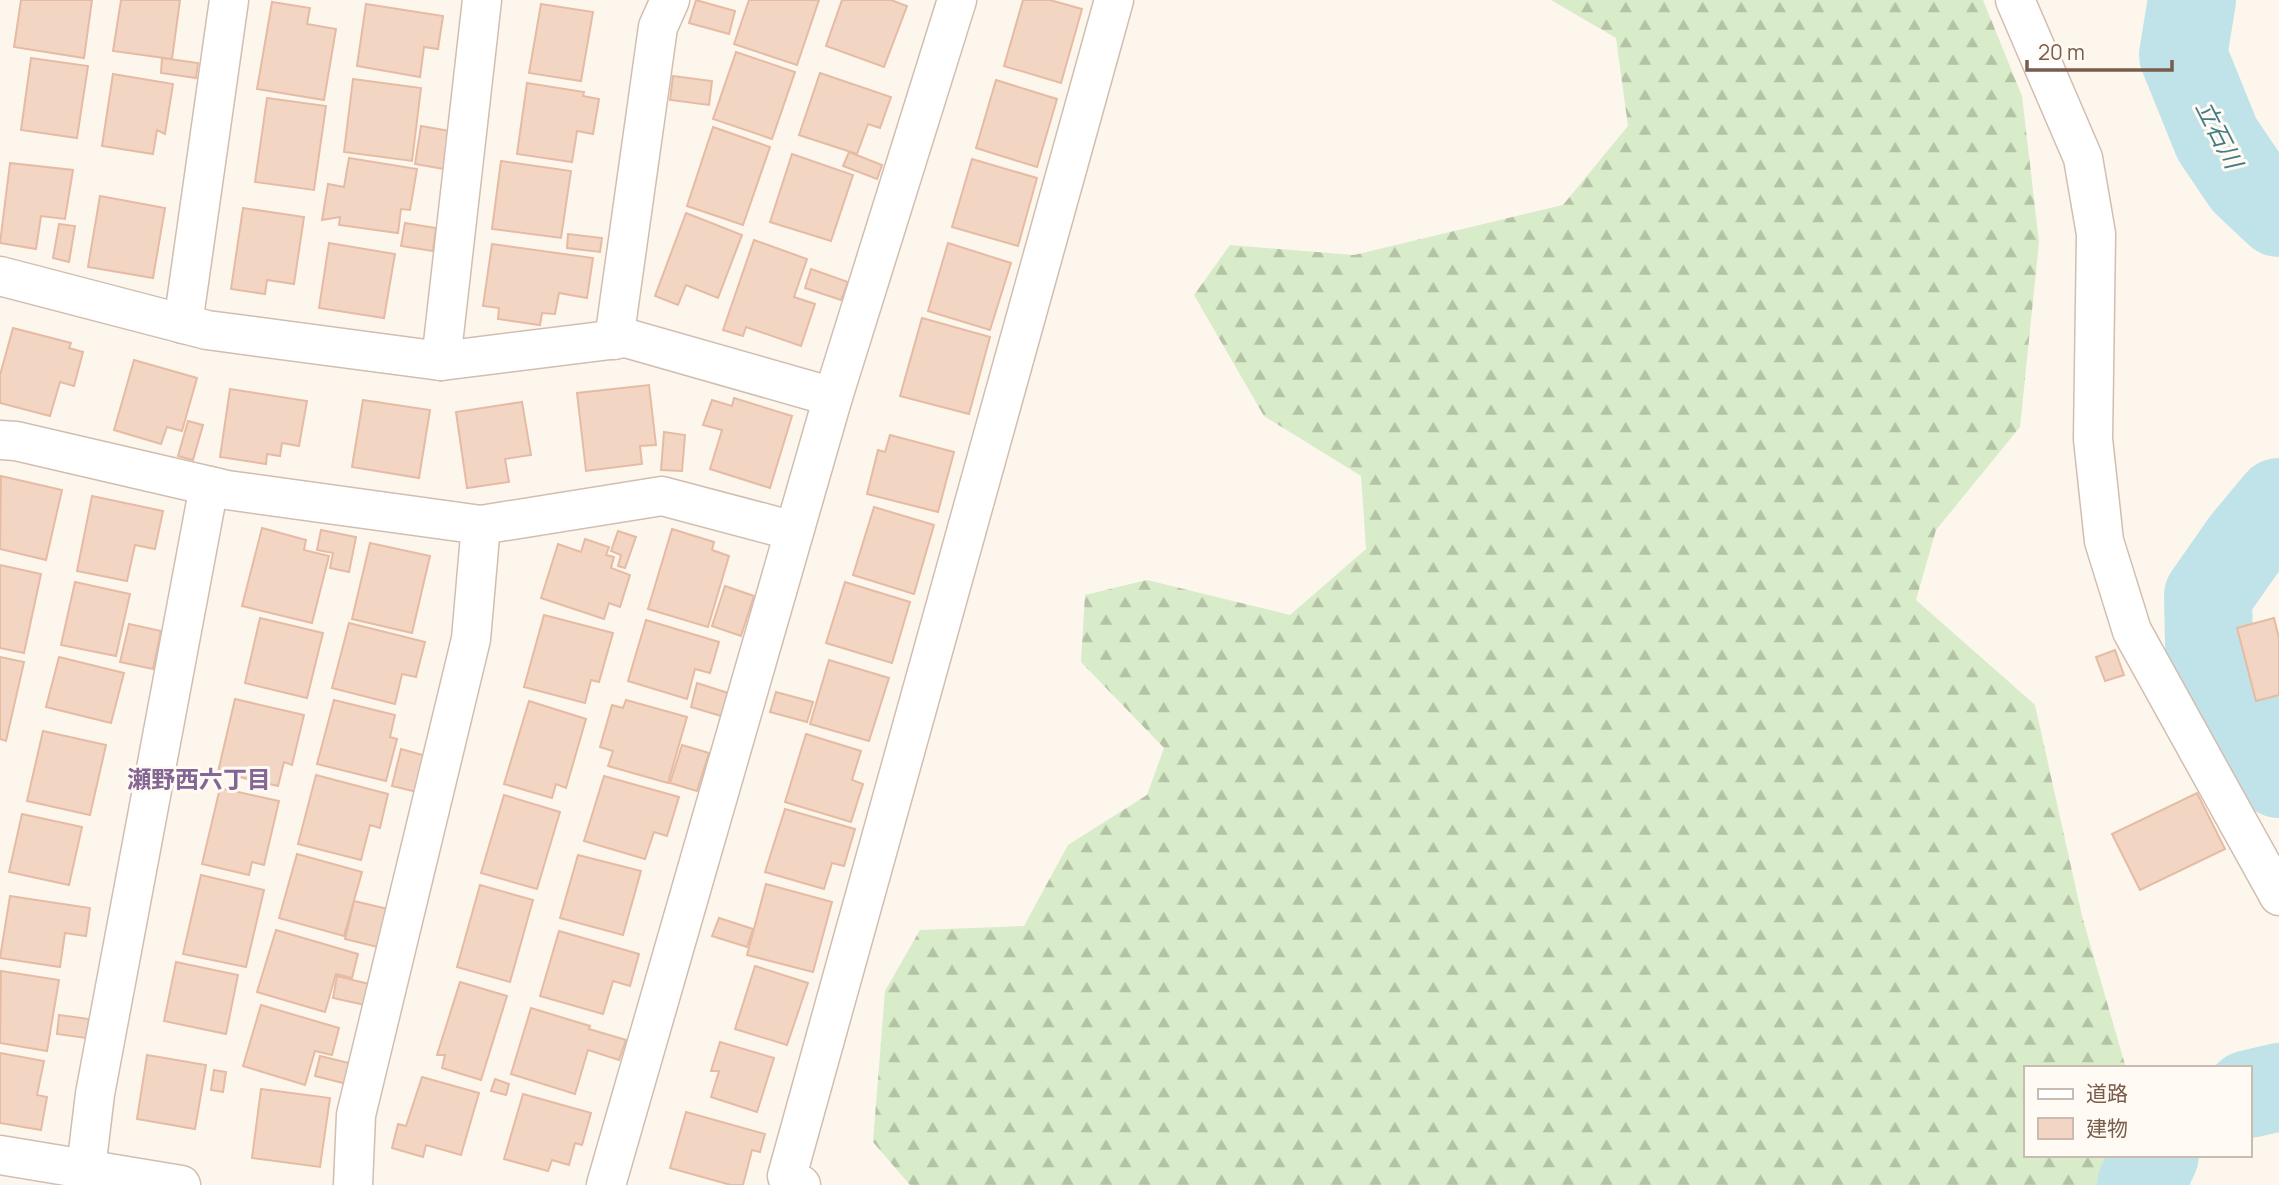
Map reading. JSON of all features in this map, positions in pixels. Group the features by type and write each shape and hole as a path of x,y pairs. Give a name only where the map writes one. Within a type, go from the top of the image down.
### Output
{"street":[{"path":"183,324 229,0"},
{"path":"440,361 482,0"},
{"path":"614,340 658,27 670,0"},
{"path":"606,1185 833,397 957,0"},
{"path":"801,1185 787,1176 1114,0"},
{"path":"2015,0 2083,158 2096,234 2092,439 2104,541 2132,631 2279,896"},
{"path":"0,276 207,330 440,361 626,338 833,397"},
{"path":"0,440 209,486 481,525 662,496 794,531"},
{"path":"85,1177 98,1081 209,486"},
{"path":"353,1185 356,1115 471,639 481,525"},
{"path":"0,1155 85,1177 181,1185"}],"green space":[{"path":"1551,0 1983,0 2022,96 2039,242 2020,427 1936,530 1916,600 2035,705 2082,916 2125,1066 2024,1066 2024,1157 2109,1157 2103,1185 910,1185 873,1142 885,991 920,930 1024,926 1068,845 1147,795 1164,748 1081,662 1085,595 1147,580 1290,615 1366,549 1361,476 1264,416 1194,295 1230,245 1354,255 1563,205 1628,126 1616,38"}],"building":[{"path":"21,0 92,0 84,58 14,47"},
{"path":"121,0 180,0 172,59 113,51"},
{"path":"696,0 735,11 729,34 689,23"},
{"path":"749,0 819,0 797,65 734,44"},
{"path":"842,0 891,0 907,6 884,67 826,46"},
{"path":"1023,0 1050,0 1082,9 1061,83 1004,66"},
{"path":"272,2 310,8 307,24 336,29 324,100 257,89"},
{"path":"366,4 443,16 438,49 424,47 420,77 357,66"},
{"path":"541,4 593,12 581,81 529,73"},
{"path":"736,52 795,72 772,139 713,119"},
{"path":"31,58 88,66 77,138 21,130"},
{"path":"162,58 198,63 196,78 161,73"},
{"path":"820,73 891,97 880,128 868,124 857,154 799,135"},
{"path":"113,74 173,84 165,134 157,130 153,154 102,146"},
{"path":"673,76 712,81 709,105 670,100"},
{"path":"353,79 421,88 412,161 344,152"},
{"path":"996,80 1057,99 1037,167 976,148"},
{"path":"527,83 584,92 583,96 599,99 593,134 577,131 572,162 517,154"},
{"path":"267,98 326,106 314,190 255,182"},
{"path":"421,126 450,131 444,169 415,164"},
{"path":"713,127 770,147 743,225 687,206"},
{"path":"849,152 882,165 877,179 843,166"},
{"path":"792,154 853,175 831,241 770,222"},
{"path":"349,158 417,169 410,210 401,209 398,233 339,225 340,217 322,220 328,184 344,187"},
{"path":"972,159 1037,178 1018,246 952,227"},
{"path":"501,161 571,171 561,238 492,229"},
{"path":"10,163 73,170 65,219 41,216 36,249 0,243"},
{"path":"100,196 165,208 153,278 88,267"},
{"path":"243,208 304,217 294,284 267,280 265,294 231,289"},
{"path":"686,213 742,235 718,298 686,285 678,305 655,296"},
{"path":"405,223 436,228 433,251 401,246"},
{"path":"59,224 75,226 69,262 53,258"},
{"path":"568,234 602,238 600,252 567,248"},
{"path":"754,240 807,259 794,297 815,304 801,346 746,327 743,336 723,330"},
{"path":"329,243 395,254 384,318 319,308"},
{"path":"948,243 1011,263 990,330 928,311"},
{"path":"492,244 593,258 587,298 559,293 555,314 542,313 540,325 498,319 499,308 483,306"},
{"path":"811,269 848,282 841,300 805,288"},
{"path":"922,318 990,337 969,414 900,396"},
{"path":"13,328 71,343 69,348 83,352 74,386 60,382 50,416 0,403 0,375"},
{"path":"134,360 197,378 182,431 167,427 161,444 114,430"},
{"path":"649,385 656,445 640,446 642,464 586,471 577,393"},
{"path":"230,389 307,401 299,446 282,443 280,456 267,454 266,464 220,457"},
{"path":"734,398 792,416 770,488 710,469 722,430 703,425 712,400 732,406"},
{"path":"363,400 430,410 419,478 352,467"},
{"path":"522,402 531,455 505,459 509,482 467,488 456,412"},
{"path":"188,421 203,425 193,460 178,456"},
{"path":"664,432 685,435 682,471 661,470"},
{"path":"890,435 954,452 938,512 867,494 878,450 885,452"},
{"path":"1,476 62,490 46,560 0,549"},
{"path":"92,496 163,511 155,549 135,545 127,581 77,571"},
{"path":"874,507 934,525 914,594 853,575"},
{"path":"262,528 306,540 304,550 329,556 312,623 242,606"},
{"path":"672,529 714,542 712,550 729,556 708,627 648,609"},
{"path":"321,530 356,537 349,572 330,568 333,553 317,550"},
{"path":"618,531 636,537 625,568 618,566 621,555 611,551"},
{"path":"585,539 609,547 606,555 614,557 611,568 630,575 620,607 609,603 604,619 541,598 558,544 581,552"},
{"path":"370,543 430,556 412,633 352,619"},
{"path":"0,565 41,574 24,653 0,648"},
{"path":"75,582 130,594 116,656 61,645"},
{"path":"845,582 910,602 892,663 826,643"},
{"path":"725,586 754,596 741,636 712,626"},
{"path":"544,615 613,633 599,682 591,680 585,703 524,687"},
{"path":"260,618 323,633 307,698 245,683"},
{"path":"2274,618 2279,638 2279,695 2256,701 2237,628"},
{"path":"646,620 719,642 710,673 695,669 687,699 628,681"},
{"path":"349,623 425,642 416,677 402,674 395,704 332,688"},
{"path":"129,624 161,631 153,669 120,662"},
{"path":"2115,650 2124,675 2105,681 2096,657"},
{"path":"0,657 24,662 6,741 0,739"},
{"path":"59,657 124,673 111,723 46,707"},
{"path":"829,660 889,678 869,741 810,724"},
{"path":"697,683 728,693 721,716 691,707"},
{"path":"776,692 813,702 807,722 770,712"},
{"path":"235,699 304,715 292,765 284,762 278,786 218,772"},
{"path":"334,700 395,715 390,737 397,739 386,781 317,764"},
{"path":"626,700 687,717 668,783 608,766 613,751 600,747 612,705 623,708"},
{"path":"529,701 586,719 566,788 556,784 552,798 504,784"},
{"path":"43,731 106,745 90,815 27,801"},
{"path":"806,734 861,751 852,780 863,784 851,822 785,802"},
{"path":"682,745 709,753 697,791 670,783"},
{"path":"401,749 426,756 417,792 392,786"},
{"path":"316,775 388,794 380,828 370,825 361,860 298,844"},
{"path":"604,776 679,797 667,836 654,832 645,859 584,841"},
{"path":"220,788 279,801 264,865 252,862 249,875 202,864"},
{"path":"2197,793 2225,849 2140,890 2112,834"},
{"path":"504,795 560,812 537,889 481,873"},
{"path":"785,809 855,829 844,866 832,863 824,889 765,872"},
{"path":"22,814 82,827 69,885 9,872"},
{"path":"297,854 362,872 344,936 279,918"},
{"path":"578,855 641,871 623,935 560,918"},
{"path":"201,875 264,890 246,967 183,954"},
{"path":"766,884 832,902 813,972 747,955"},
{"path":"480,885 533,900 510,982 457,967"},
{"path":"10,896 90,908 86,936 65,933 60,967 0,958"},
{"path":"354,901 388,909 378,947 345,939"},
{"path":"719,918 753,929 747,947 712,936"},
{"path":"276,930 358,954 352,978 336,974 325,1012 257,992"},
{"path":"559,931 639,954 630,986 613,981 603,1014 540,996"},
{"path":"176,962 238,975 226,1034 164,1021"},
{"path":"755,966 808,983 787,1045 735,1029"},
{"path":"1,971 59,980 47,1051 0,1043"},
{"path":"337,976 369,984 365,1005 333,998"},
{"path":"460,982 507,996 481,1080 442,1068 445,1055 437,1055"},
{"path":"261,1005 339,1028 332,1055 315,1051 305,1085 243,1066"},
{"path":"531,1008 626,1040 619,1060 588,1050 575,1094 511,1074"},
{"path":"59,1015 89,1019 86,1038 57,1034"},
{"path":"720,1042 774,1058 757,1112 711,1097 719,1071 711,1071"},
{"path":"0,1053 44,1061 37,1095 47,1097 41,1130 0,1123"},
{"path":"147,1055 206,1065 195,1129 137,1119"},
{"path":"320,1056 353,1064 347,1084 315,1076"},
{"path":"214,1070 226,1072 223,1092 211,1090"},
{"path":"422,1077 479,1093 461,1155 426,1145 423,1157 392,1148 398,1124 406,1126"},
{"path":"495,1079 509,1084 506,1095 491,1091"},
{"path":"261,1089 330,1098 320,1167 252,1158"},
{"path":"523,1094 591,1113 582,1145 575,1143 569,1165 552,1160 548,1171 504,1159"},
{"path":"686,1112 765,1134 760,1152 752,1150 743,1185 731,1185 670,1168"}],"waterway":[{"name":"立石川","path":"2192,0 2183,55 2217,139 2246,182 2279,213"},
{"name":"立石川","path":"2279,502 2245,543 2208,596 2209,644 2219,680 2279,774"},
{"name":"立石川","path":"2251,1094 2279,1087"},
{"name":"立石川","path":"2141,1185 2154,1157"}],"district":[{"name":"瀬野西六丁目","path":"199,778"}]}
